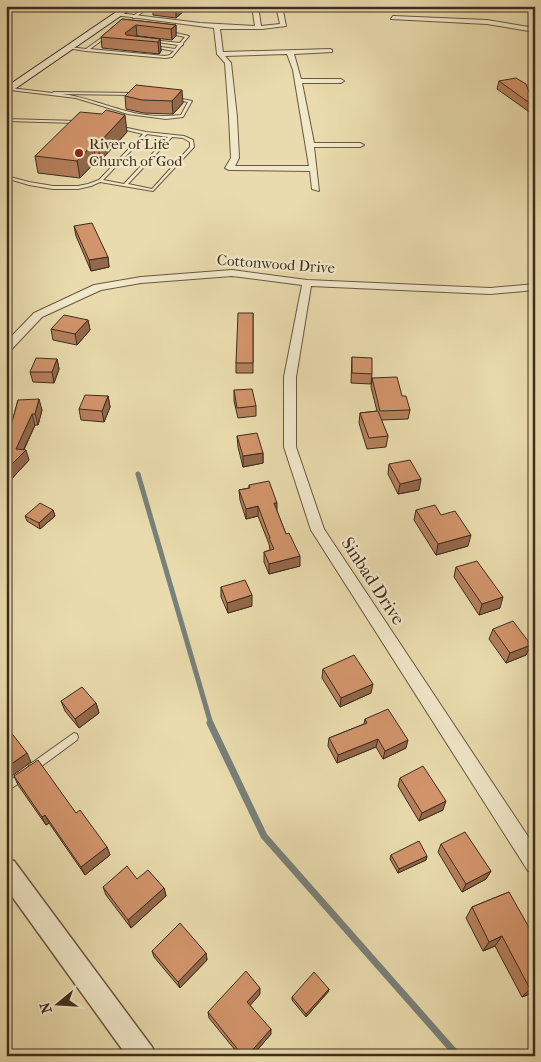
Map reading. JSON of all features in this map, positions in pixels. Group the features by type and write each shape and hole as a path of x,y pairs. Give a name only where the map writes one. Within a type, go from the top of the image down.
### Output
{"main road":[{"path":"8,91 70,48 106,26 131,6"}],"street":[{"path":"255,6 258,28"},
{"path":"118,15 217,27 284,29 279,6"},
{"path":"393,18 486,22 535,30"},
{"path":"217,27 220,54 228,63 232,108 235,158 229,168 314,169"},
{"path":"220,54 330,51"},
{"path":"290,52 298,81 316,189"},
{"path":"298,81 340,81"},
{"path":"310,145 360,145"},
{"name":"Cottonwood Drive","path":"6,349 38,315 98,287 149,279 232,273 307,283 490,291 535,287"},
{"name":"Sinbad Drive","path":"307,283 290,377 290,447 318,530 535,864"},
{"path":"6,869 143,1056"}],"lane":[{"path":"134,17 149,6"},
{"path":"70,48 158,58 171,56 187,36 166,32"},
{"path":"86,50 110,33"},
{"path":"146,40 182,44"},
{"path":"148,47 176,50"},
{"path":"8,91 144,94"},
{"path":"54,93 76,97 116,111 166,118 182,116 190,102 170,98"},
{"path":"6,120 88,122"},
{"path":"100,181 154,190 192,147 192,141 117,126"},
{"path":"6,177 36,184 62,187 78,188 92,186 100,181 146,133"},
{"path":"125,185 171,136"},
{"path":"6,788 74,737"}],"building":[{"path":"156,6 182,6 176,12 153,9"},
{"path":"122,19 176,25 171,29 136,25 125,33 126,35 160,39 158,42 101,37"},
{"path":"516,78 526,84 529,92 535,91 535,107 499,81"},
{"path":"136,85 182,90 172,101 142,100 125,96"},
{"path":"106,110 125,115 98,144 93,144 77,161 35,156 80,112 102,114"},
{"path":"92,223 108,257 89,260 74,226"},
{"path":"238,313 253,313 253,363 236,363"},
{"path":"64,315 88,320 75,334 51,329"},
{"path":"352,357 372,358 372,374 352,373"},
{"path":"36,358 57,359 52,372 30,372"},
{"path":"397,377 402,396 406,396 410,410 380,411 372,378"},
{"path":"252,389 256,406 237,408 234,390"},
{"path":"85,395 108,396 102,411 79,409"},
{"path":"39,399 35,414 32,414 16,449 26,450 6,470 6,437 8,437 18,400"},
{"path":"378,411 388,436 369,438 360,413"},
{"path":"257,433 263,453 243,456 237,436"},
{"path":"410,460 421,479 400,484 389,464"},
{"path":"269,481 277,503 274,503 286,534 289,533 300,556 269,564 264,552 274,549 258,506 246,509 239,490 250,488 249,485"},
{"path":"40,503 53,510 39,523 25,516"},
{"path":"435,505 441,515 455,511 471,535 438,544 416,510"},
{"path":"477,561 503,597 482,604 456,567"},
{"path":"245,580 252,595 227,603 221,587"},
{"path":"513,621 531,645 510,653 493,629"},
{"path":"354,655 373,684 341,698 323,669"},
{"path":"82,687 96,703 75,719 61,701"},
{"path":"388,709 408,740 385,751 378,739 338,755 329,738 367,723 365,719"},
{"path":"6,726 27,753 7,767 6,766"},
{"path":"38,760 76,813 80,810 107,847 81,867 45,815 42,817 14,776"},
{"path":"423,766 446,801 422,813 400,778"},
{"path":"465,832 491,871 466,884 441,844"},
{"path":"419,841 427,856 399,869 391,855"},
{"path":"127,866 137,879 148,870 164,888 128,920 103,887"},
{"path":"509,892 535,938 535,986 530,989 502,936 489,942 472,907"},
{"path":"180,923 206,953 178,982 152,951"},
{"path":"246,971 260,988 247,1002 271,1029 247,1056 243,1056 208,1012"},
{"path":"314,972 329,989 306,1014 292,997"}],"waterway":[{"path":"138,474 211,724"},
{"path":"210,723 264,836 458,1056"}],"place":[{"name":"River of Life Church of God","path":"79,153"}]}
